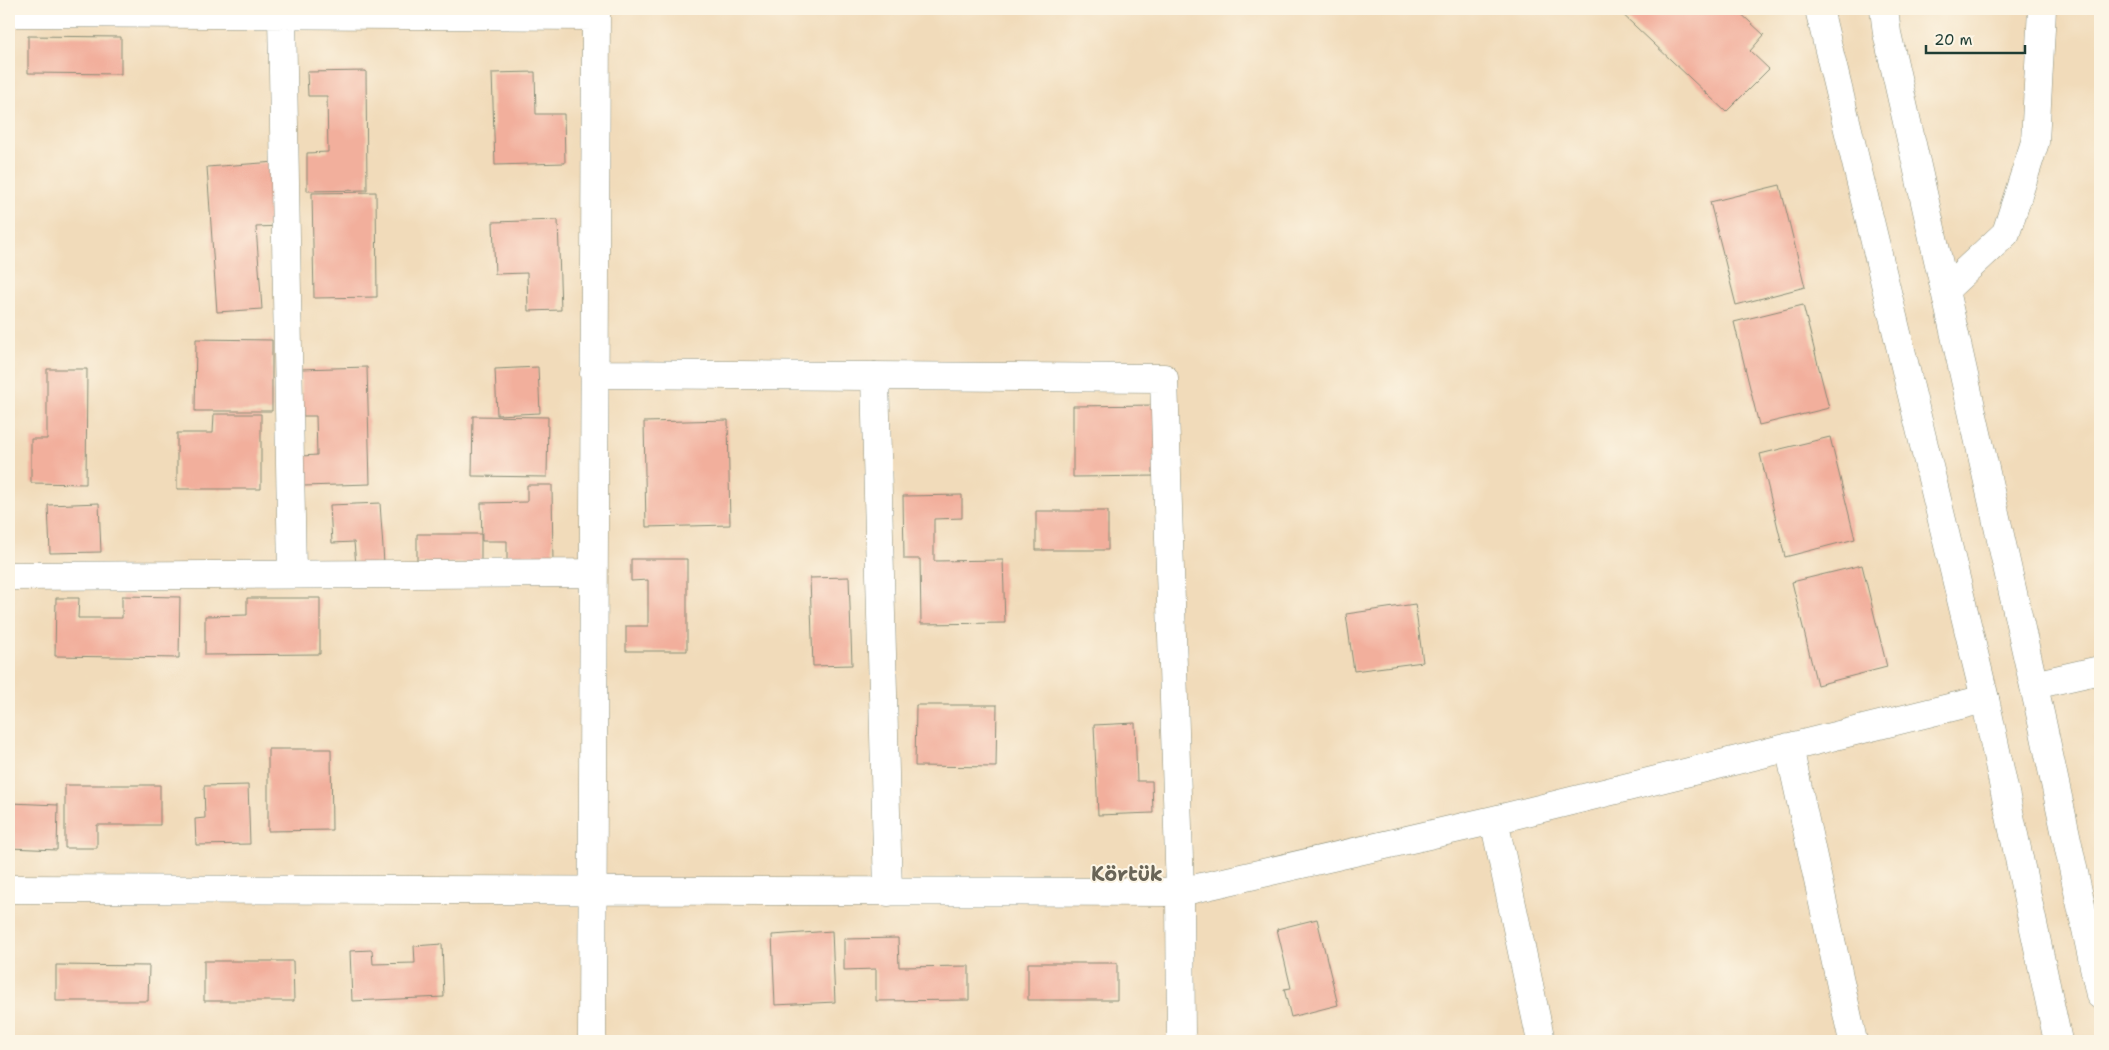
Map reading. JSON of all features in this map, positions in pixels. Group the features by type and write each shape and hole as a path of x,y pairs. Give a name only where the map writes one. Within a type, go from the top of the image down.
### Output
{"street":[{"path":"1884,9 1887,33 2034,685 2100,995"},
{"path":"1945,290 2006,233 2035,142 2042,9"},
{"path":"9,13 282,15 596,12 592,1041"},
{"path":"1819,13 1985,699 2058,1041"},
{"path":"282,15 292,574"},
{"path":"594,374 1164,378 1180,892 1181,1041"},
{"path":"875,376 888,892"},
{"path":"9,576 593,573"},
{"path":"2034,685 2100,670"},
{"path":"9,889 1180,892 1494,820 1985,699"},
{"path":"1789,747 1853,1041"},
{"path":"1494,820 1541,1041"},
{"path":"1181,993 1192,1041"}],"building":[{"path":"1617,9 1736,9 1764,35 1750,51 1769,69 1726,112"},
{"path":"28,36 121,37 121,74 28,73"},
{"path":"366,71 367,190 307,191 307,153 328,152 327,96 308,96 307,72"},
{"path":"535,72 536,114 564,114 565,163 495,165 492,73"},
{"path":"276,162 281,226 256,227 262,309 217,312 207,167"},
{"path":"1780,185 1805,287 1736,305 1710,202"},
{"path":"376,192 377,297 314,298 312,193"},
{"path":"558,220 561,310 528,311 527,273 495,274 493,222"},
{"path":"1803,305 1829,408 1759,425 1734,322"},
{"path":"196,339 272,340 272,411 195,411"},
{"path":"367,367 370,484 303,486 302,456 317,455 316,416 303,416 301,369"},
{"path":"538,367 540,413 497,415 495,369"},
{"path":"47,369 87,369 86,484 31,483 31,439 47,439"},
{"path":"1157,405 1158,476 1073,477 1073,406"},
{"path":"214,414 261,414 261,489 177,489 177,433 213,433"},
{"path":"473,416 548,417 547,477 472,476"},
{"path":"728,420 730,525 646,527 644,422"},
{"path":"1830,437 1855,539 1785,557 1760,454"},
{"path":"527,485 552,485 553,564 507,565 507,541 482,541 481,503 527,502"},
{"path":"962,495 962,518 934,519 934,561 1003,560 1005,623 921,624 920,559 904,559 903,496"},
{"path":"99,503 101,552 50,553 48,505"},
{"path":"380,503 384,563 356,565 354,542 332,543 330,505"},
{"path":"1036,511 1108,511 1108,550 1036,550"},
{"path":"417,534 481,534 481,563 417,563"},
{"path":"631,559 687,559 687,651 626,651 626,626 648,626 648,580 631,581"},
{"path":"1862,565 1887,667 1817,685 1792,582"},
{"path":"849,577 852,665 813,666 810,578"},
{"path":"122,596 180,597 179,658 55,656 56,598 79,598 78,618 122,618"},
{"path":"247,598 320,598 320,654 205,655 205,616 247,615"},
{"path":"1415,604 1423,662 1354,671 1346,614"},
{"path":"916,705 997,705 996,767 915,766"},
{"path":"1135,723 1137,781 1152,781 1153,813 1098,815 1094,725"},
{"path":"268,749 331,749 332,830 268,831"},
{"path":"65,785 160,785 160,825 97,825 97,848 65,848"},
{"path":"248,785 250,844 196,845 195,819 205,818 204,786"},
{"path":"10,803 58,805 57,850 9,848"},
{"path":"1317,919 1338,1005 1291,1017 1284,989 1291,988 1277,929"},
{"path":"832,931 835,1002 775,1005 772,935"},
{"path":"898,938 899,967 969,966 969,1000 876,1001 876,969 844,970 844,939"},
{"path":"442,944 444,997 352,1001 350,951 372,950 373,964 415,963 414,946"},
{"path":"204,961 293,961 294,1001 204,1001"},
{"path":"1028,963 1117,963 1117,1000 1028,1000"},
{"path":"56,965 149,966 148,1001 56,1001"}],"district":[{"name":"Körtük","path":"1127,874"}]}
